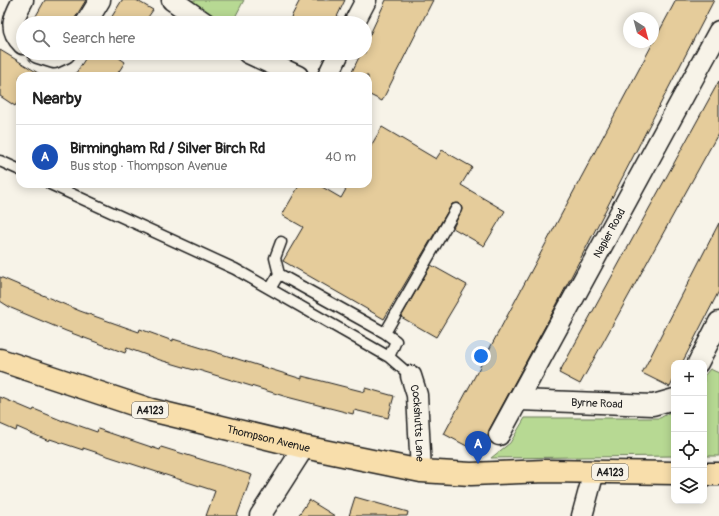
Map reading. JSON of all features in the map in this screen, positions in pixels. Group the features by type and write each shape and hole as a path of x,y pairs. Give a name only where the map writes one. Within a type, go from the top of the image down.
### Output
{"highway":[{"name":"Thompson Avenue","path":"0,360 151,410 304,447 422,471 471,474 545,471 594,472"},
{"name":"A4123","path":"594,472 671,473"},
{"path":"707,474 719,474"}],"street":[{"path":"16,35 12,21 23,0"},
{"path":"90,16 100,0"},
{"path":"172,0 195,16"},
{"path":"358,16 366,0"},
{"name":"Napier Road","path":"499,435 520,400 719,31"},
{"path":"263,60 289,72"},
{"path":"330,72 336,60"},
{"path":"700,360 719,322"},
{"name":"Cockshutts Lane","path":"411,376 417,395 422,471"},
{"name":"Byrne Road","path":"520,400 653,405 671,400"},
{"path":"260,516 304,447"},
{"path":"582,516 594,472"}],"lane":[{"path":"0,161 16,168"},
{"path":"59,188 235,269 390,357 411,376"},
{"path":"385,333 456,209"},
{"path":"270,289 279,274 275,258 281,242"},
{"path":"279,274 385,333 396,341 390,357"},
{"path":"336,326 346,311"}],"green space":[{"path":"186,0 244,0 236,16 209,16"},
{"path":"710,369 719,373 719,456 707,456 707,372"},
{"path":"671,412 671,456 491,458 510,443 525,418 660,418"}],"building":[{"path":"45,0 86,0 76,16 36,16"},
{"path":"122,0 136,0 153,10 149,16 112,16"},
{"path":"300,0 345,0 337,16 292,16"},
{"path":"386,0 433,0 382,101 372,96 372,72 352,72 358,60 372,60 372,30"},
{"path":"676,0 714,0 555,308 489,430 488,437 480,453 444,434 650,48 659,48 659,32"},
{"path":"0,50 36,72 16,72 15,106 0,96"},
{"path":"84,60 122,60 125,62 119,72 77,72"},
{"path":"719,81 719,132 580,384 559,373"},
{"path":"382,127 436,159 442,150 472,167 461,185 505,211 484,246 453,228 462,209 459,203 452,204 384,319 283,261 303,227 282,215 298,188 324,188 341,198 347,188 372,188 372,144"},
{"path":"719,223 719,291 684,360 671,360 670,387 642,373"},
{"path":"431,265 467,285 436,337 401,317"},
{"path":"0,277 80,311 139,332 140,329 173,341 173,339 302,379 302,376 365,392 365,388 394,396 388,418 354,410 353,414 287,397 160,360 127,348 125,353 11,308 0,301"},
{"path":"0,397 33,411 34,409 63,421 97,432 98,429 160,450 161,447 252,475 237,516 206,516 215,491 83,448 83,450 50,439 49,441 17,427 16,431 0,424"},
{"path":"355,497 408,512 407,516 349,516"},
{"path":"309,500 335,516 298,516"}],"place":[{"name":"Birmingham Rd / Silver Birch Rd","path":"478,464"}]}
